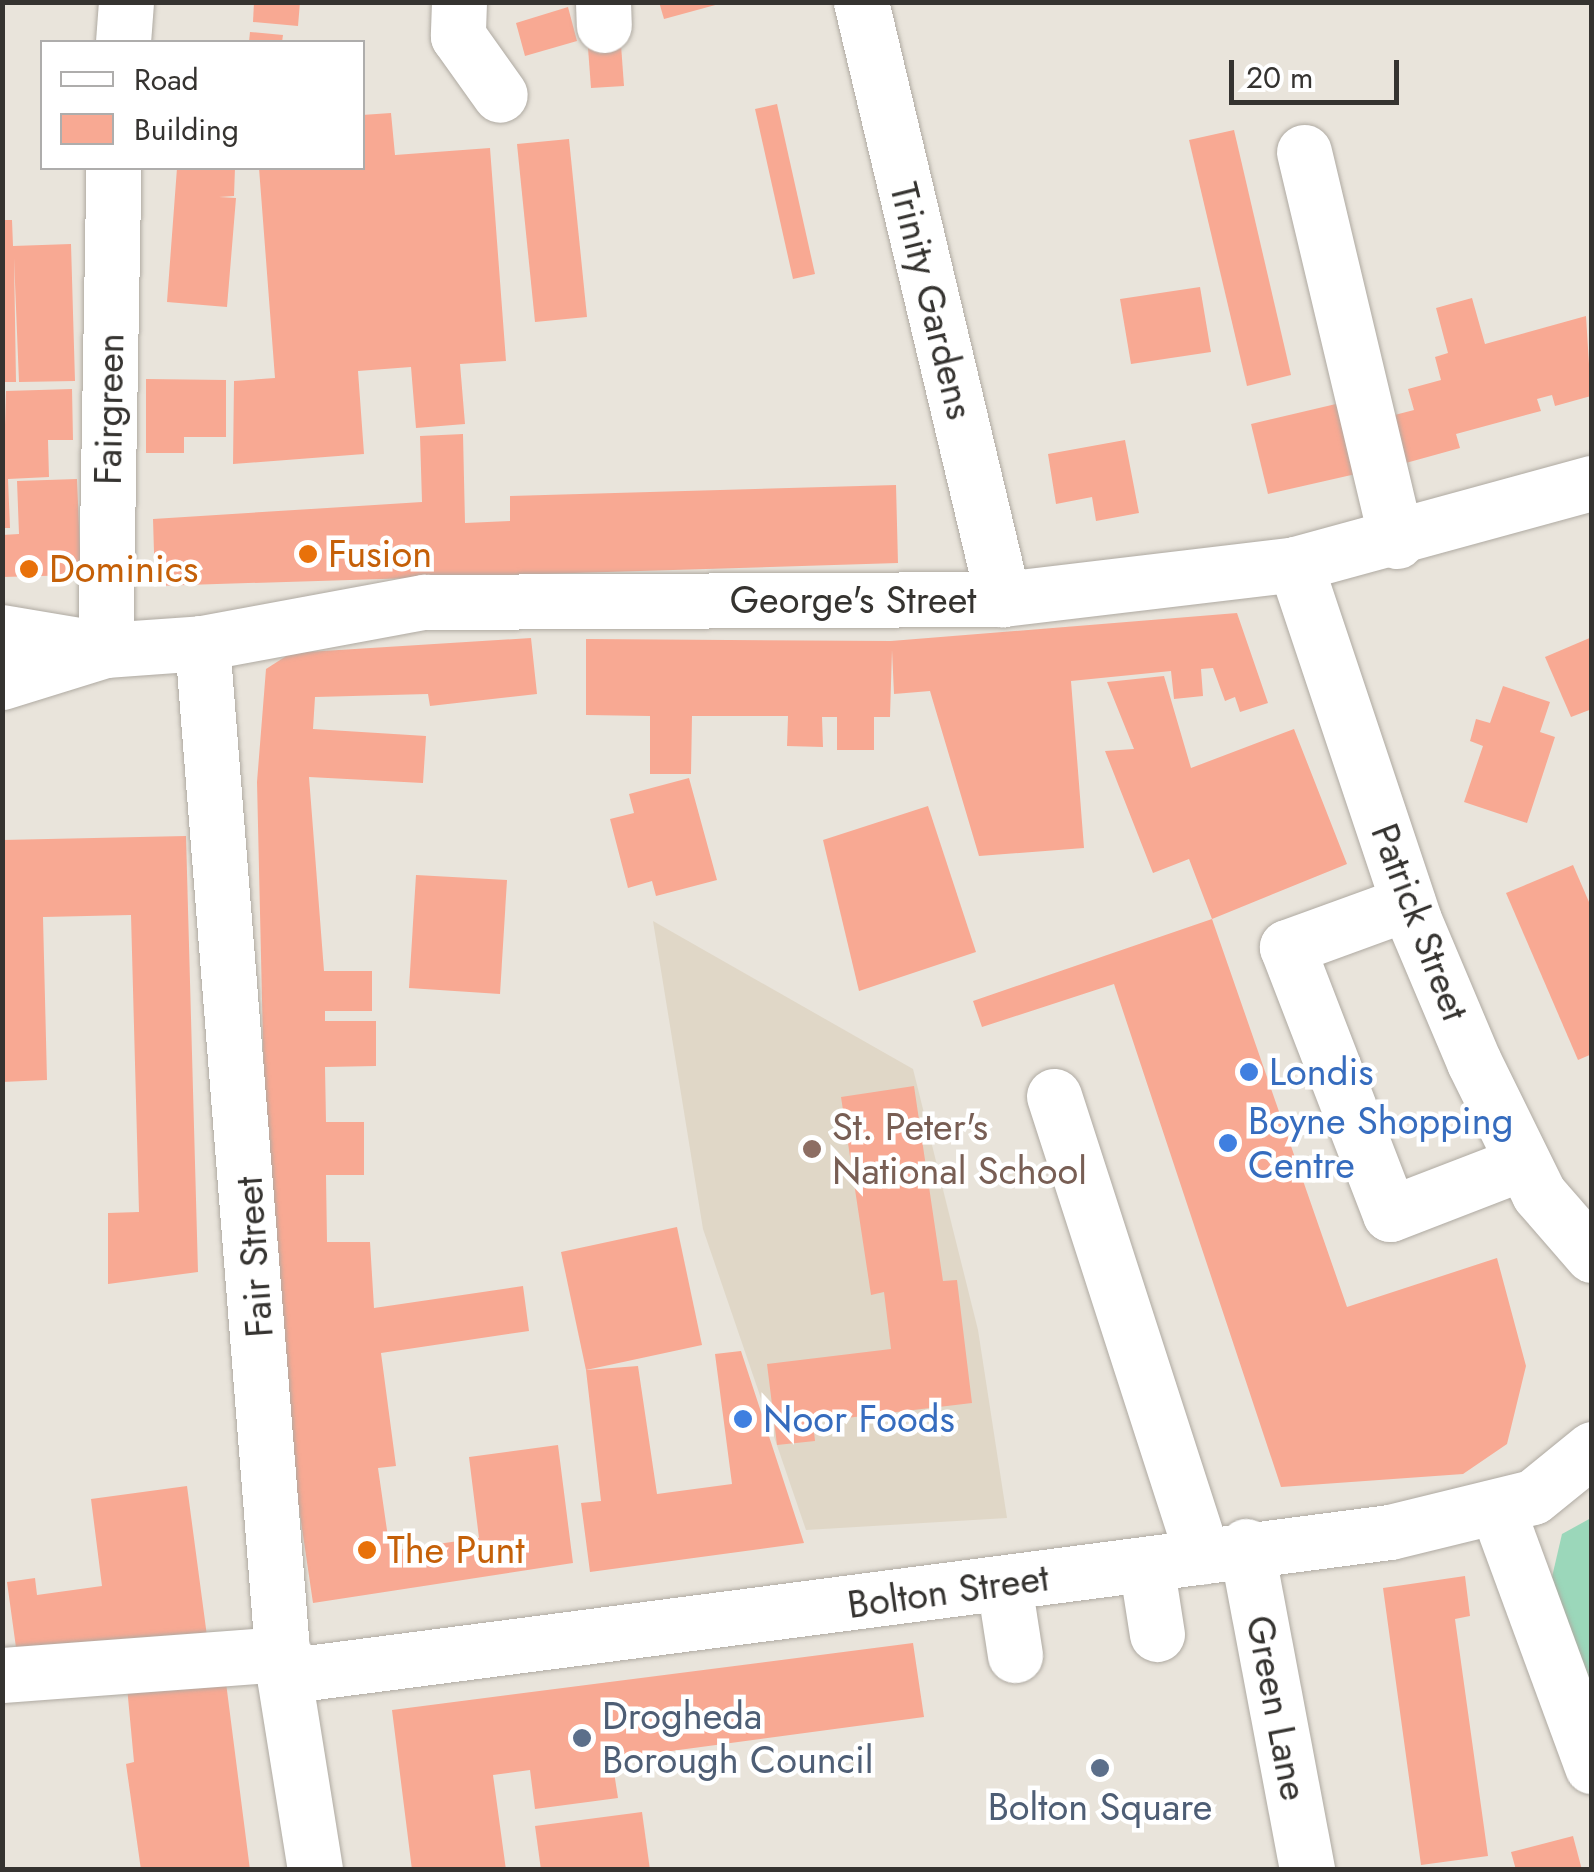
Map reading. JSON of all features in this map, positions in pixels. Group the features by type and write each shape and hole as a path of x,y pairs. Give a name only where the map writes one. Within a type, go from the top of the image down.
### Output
{"street":[{"path":"123,40 126,2"},
{"path":"459,2 458,36 500,95"},
{"name":"Trinity Gardens","path":"861,2 1004,600"},
{"path":"1304,152 1397,541"},
{"name":"Fairgreen","path":"105,650 113,170"},
{"name":"George's Street","path":"2,682 105,650 202,643 424,602 1004,600 1295,564 1397,541 1592,482"},
{"name":"Patrick Street","path":"1295,564 1408,902 1522,1163 1592,1256"},
{"name":"George's Street","path":"2,632 105,650"},
{"name":"Fair Street","path":"202,643 284,1666 315,1870"},
{"path":"1408,902 1287,947 1390,1214 1522,1163"},
{"name":"Green Lane","path":"1054,1096 1224,1551 1307,1870"},
{"name":"Bolton Street","path":"2,1676 284,1666 1004,1584 1146,1564 1498,1511 1533,1497 1592,1449"},
{"path":"1498,1511 1592,1766"},
{"path":"1146,1564 1157,1634"},
{"path":"1004,1584 1015,1655"}],"shaded area":[{"name":"St. Peter's National School","path":"653,921 913,1069 978,1330 1007,1518 806,1530 703,1229"}],"green space":[{"path":"1591,1518 1591,1697 1552,1577 1562,1534"}],"building":[{"path":"254,2 300,2 298,26 253,22"},
{"path":"659,2 719,2 719,4 664,19"},
{"path":"568,7 577,41 525,56 516,23"},
{"path":"250,32 283,35 282,40 249,40"},
{"path":"621,45 624,86 591,88 588,48"},
{"path":"777,104 815,274 793,279 755,109"},
{"path":"391,113 395,155 490,148 506,361 460,364 465,424 416,428 411,367 358,371 364,454 233,464 234,381 275,378 259,170 365,170 365,115"},
{"path":"1234,130 1291,375 1247,386 1189,140"},
{"path":"569,139 587,317 535,322 517,144"},
{"path":"177,170 235,170 234,196 219,197 236,198 227,307 167,302"},
{"path":"2,220 12,220 13,246 71,244 75,381 19,382 14,258 16,382 2,382"},
{"path":"1200,287 1211,352 1131,364 1120,299"},
{"path":"1472,298 1485,344 1586,316 1591,396 1555,406 1552,395 1537,399 1541,411 1456,434 1460,448 1395,466 1383,418 1414,410 1408,389 1441,380 1435,357 1448,353 1436,308"},
{"path":"146,379 226,380 226,437 184,437 184,453 146,453"},
{"path":"72,389 73,440 48,440 49,477 8,479 10,528 2,528 6,391"},
{"path":"1353,400 1369,471 1268,494 1251,424"},
{"path":"463,434 465,523 510,521 510,496 896,485 898,563 155,586 153,519 422,502 420,436"},
{"path":"1125,440 1139,513 1096,521 1092,497 1056,504 1048,454"},
{"path":"77,479 81,575 2,577 2,535 19,534 17,481"},
{"path":"1237,613 1268,703 1240,712 1235,697 1225,701 1213,668 1201,669 1203,696 1174,699 1171,671 1071,681 1084,848 979,856 930,691 894,694 892,650 890,717 874,717 874,750 837,750 837,717 822,717 823,747 787,746 788,716 692,716 691,774 650,774 650,716 586,715 586,639 891,641"},
{"path":"1592,637 1592,709 1571,717 1545,657"},
{"path":"531,638 537,694 430,706 428,694 315,697 313,729 426,736 423,783 309,777 324,971 372,971 372,1011 325,1011 325,1021 376,1021 376,1066 325,1067 326,1122 364,1122 364,1175 326,1175 327,1242 370,1242 374,1308 523,1286 529,1331 381,1353 396,1466 378,1468 390,1551 479,1538 469,1457 558,1445 573,1563 313,1603 269,1304 257,782 266,669 291,653"},
{"path":"1164,676 1191,768 1294,729 1347,864 1212,919 1189,859 1153,873 1105,751 1134,749 1107,682"},
{"path":"1503,686 1550,702 1540,732 1555,737 1527,823 1464,802 1483,746 1470,741 1476,719 1490,723"},
{"path":"689,778 717,880 656,896 652,881 628,888 610,819 634,813 629,794"},
{"path":"928,806 976,952 859,991 823,840"},
{"path":"186,836 198,1272 108,1284 108,1213 139,1212 131,915 43,917 47,1080 2,1082 2,840"},
{"path":"1573,865 1592,909 1592,1054 1578,1060 1506,893"},
{"path":"416,875 507,880 500,994 409,988"},
{"name":"Boyne Shopping Centre","path":"1212,919 1347,1307 1497,1258 1526,1366 1507,1444 1463,1474 1281,1487 1114,984 982,1027 973,1001"},
{"path":"914,1086 943,1281 957,1280 972,1403 813,1422 815,1441 777,1445 767,1364 891,1349 884,1292 871,1295 841,1097"},
{"path":"677,1227 702,1345 586,1370 561,1252"},
{"path":"741,1351 804,1543 590,1572 581,1503 601,1501 586,1370 638,1366 657,1494 732,1484 715,1354"},
{"path":"187,1486 207,1636 18,1662 7,1582 35,1578 37,1595 102,1586 91,1499"},
{"path":"1465,1576 1470,1616 1455,1619 1488,1856 1421,1865 1383,1588"},
{"name":"Drogheda Borough Council","path":"913,1643 924,1717 612,1759 618,1798 535,1809 530,1770 493,1775 506,1870 412,1870 392,1710"},
{"path":"224,1667 250,1870 141,1870 126,1764 134,1762 126,1676"},
{"name":"Drogheda Borough Council","path":"642,1812 650,1870 541,1870 535,1826"},
{"path":"1573,1836 1582,1870 1516,1870 1511,1852"}],"place":[{"name":"Fusion","path":"308,554"},
{"name":"Dominics","path":"29,569"},
{"name":"Londis","path":"1249,1072"},
{"name":"Boyne Shopping Centre","path":"1228,1143"},
{"name":"St. Peter's National School","path":"812,1149"},
{"name":"Noor Foods","path":"743,1419"},
{"name":"The Punt","path":"367,1550"},
{"name":"Drogheda Borough Council","path":"582,1738"},
{"name":"Bolton Square","path":"1100,1768"}]}
